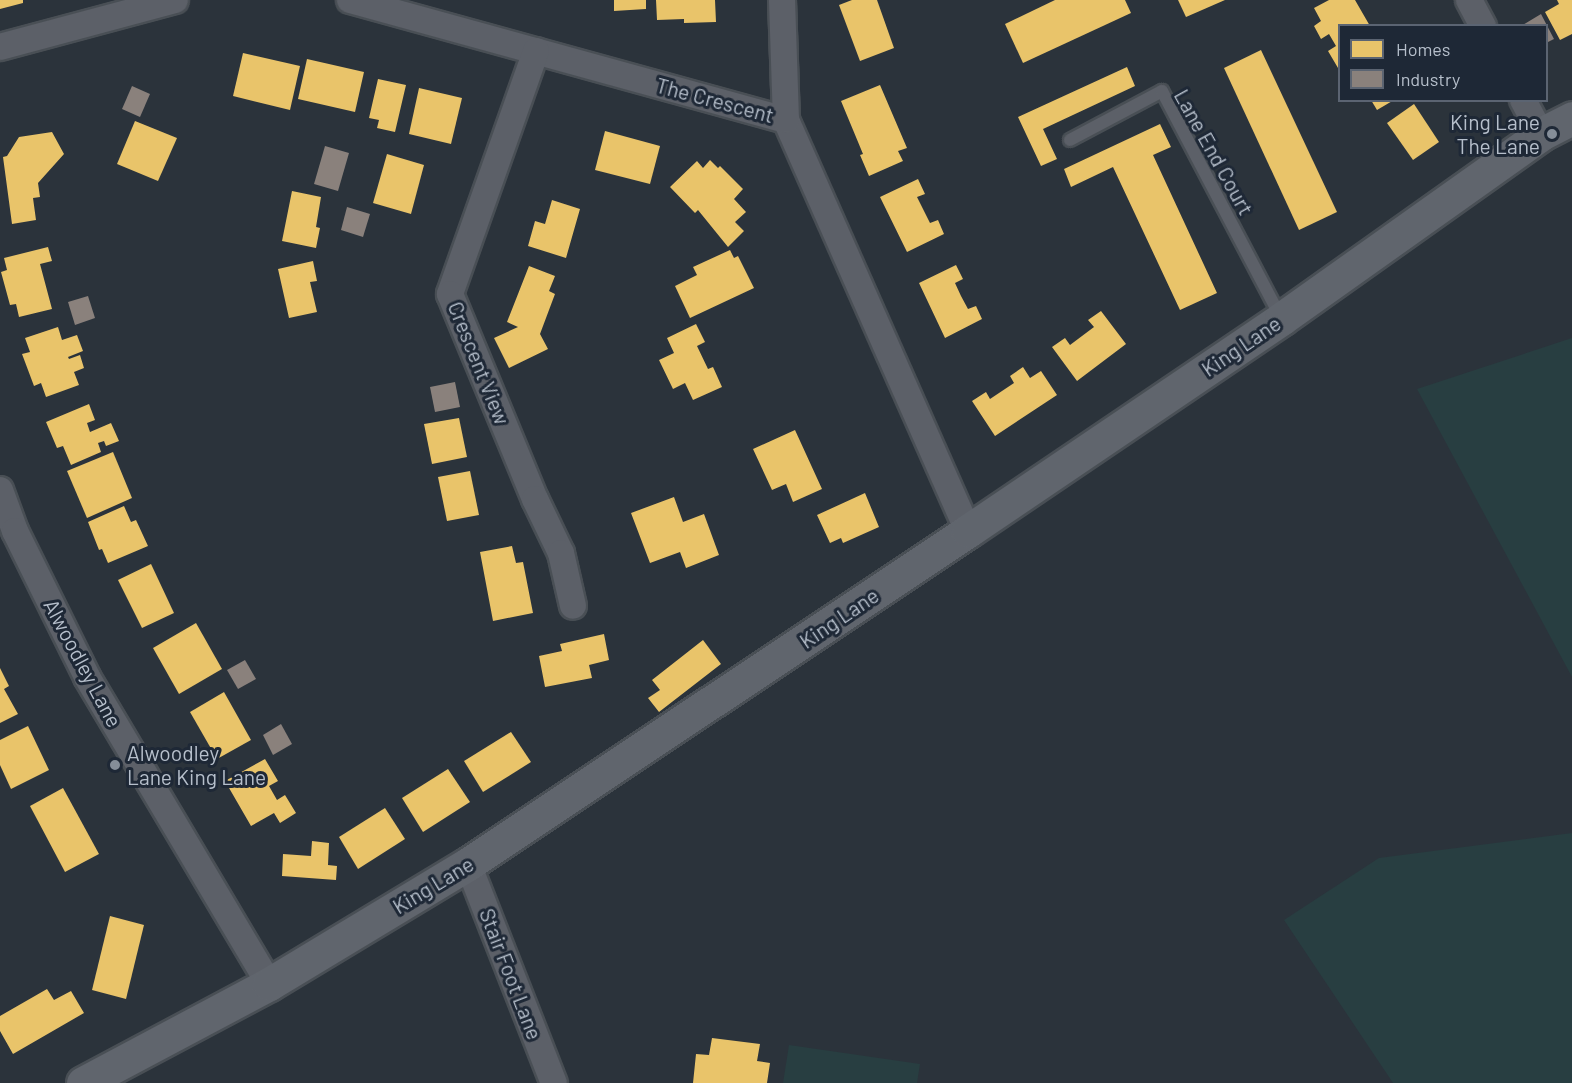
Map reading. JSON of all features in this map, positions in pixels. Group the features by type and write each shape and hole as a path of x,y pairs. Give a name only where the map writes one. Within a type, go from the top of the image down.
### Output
{"street":[{"path":"0,47 175,0"},
{"name":"The Crescent","path":"350,0 786,120 968,531"},
{"path":"782,0 786,120"},
{"path":"1469,0 1482,24"},
{"name":"Crescent View","path":"536,51 450,294 535,499 561,553 573,606"},
{"path":"1524,102 1541,134"},
{"name":"King Lane","path":"83,1083 269,984 468,864 968,531 1281,319 1541,134 1572,118"},
{"name":"Alwoodley Lane","path":"0,490 15,531 87,677 269,984"},
{"name":"Stair Foot Lane","path":"468,864 554,1083"}],"lane":[{"name":"Lane End Court","path":"1070,140 1162,92 1281,319"}],"green space":[{"path":"1572,338 1572,677 1417,389"},
{"path":"1572,833 1572,1083 1393,1083 1284,920 1379,858"},
{"path":"789,1045 920,1064 917,1083 783,1083"}],"building: Homes":[{"path":"0,0 23,0 23,3 0,9"},
{"path":"614,0 646,0 646,9 614,11"},
{"path":"656,0 715,0 716,22 684,23 684,19 657,20"},
{"path":"852,0 877,0 894,48 860,61 839,5"},
{"path":"1055,0 1125,0 1131,13 1023,63 1005,24"},
{"path":"1178,0 1225,0 1186,17"},
{"path":"1329,0 1355,0 1369,24 1338,24 1338,68 1328,51 1336,46 1329,34 1321,39 1314,26 1321,21 1314,8"},
{"path":"1557,0 1572,0 1572,34 1560,40 1545,12 1559,4"},
{"path":"1261,50 1337,212 1299,230 1224,68"},
{"path":"243,53 300,66 290,110 233,96"},
{"path":"307,59 364,72 355,112 298,99"},
{"path":"1127,67 1135,86 1043,129 1057,159 1041,166 1018,117"},
{"path":"378,79 406,85 395,132 377,128 379,120 369,118"},
{"path":"880,85 907,148 898,151 903,161 869,176 860,155 863,154 841,101"},
{"path":"419,88 462,98 451,144 409,134"},
{"path":"1372,102 1391,102 1377,110"},
{"path":"1414,104 1439,142 1413,160 1387,123"},
{"path":"135,121 177,138 158,181 117,164"},
{"path":"1160,124 1171,147 1153,155 1217,293 1180,310 1113,167 1071,187 1064,169"},
{"path":"605,131 660,146 650,184 595,170"},
{"path":"52,132 64,154 38,183 40,197 33,198 36,220 12,224 3,157 7,156 19,137"},
{"path":"387,154 424,165 411,214 373,203"},
{"path":"710,160 718,168 720,166 743,189 734,199 746,212 735,222 744,231 728,247 698,210 695,213 670,187 697,161 703,168"},
{"path":"918,179 925,194 917,197 930,223 938,220 944,234 907,252 880,197"},
{"path":"292,191 321,197 316,227 320,228 316,248 282,241"},
{"path":"552,200 580,209 566,258 528,246 535,221 545,224"},
{"path":"48,247 52,261 40,264 52,309 19,317 16,304 10,305 1,272 7,270 4,258"},
{"path":"730,250 734,258 738,256 754,288 690,318 675,286 697,275 693,267"},
{"path":"313,261 317,281 310,282 317,312 289,318 278,269"},
{"path":"956,265 963,279 955,283 961,296 968,309 976,306 982,319 945,338 919,283"},
{"path":"529,266 555,276 549,291 555,294 540,334 548,349 509,368 494,338 518,327 507,322"},
{"path":"1101,311 1126,344 1077,381 1052,347 1065,338 1070,345 1094,327 1088,320"},
{"path":"696,324 705,342 697,346 708,369 713,367 722,387 693,400 685,383 673,389 659,360 674,353 667,338"},
{"path":"58,327 62,340 77,335 83,351 68,357 69,359 80,355 84,368 74,372 79,385 46,397 41,383 34,386 22,354 30,352 25,338"},
{"path":"1023,367 1030,378 1041,371 1057,395 995,436 972,401 986,392 990,399 1014,383 1010,376"},
{"path":"89,404 95,420 87,423 90,432 111,423 119,441 106,446 104,441 98,443 101,452 71,465 63,446 57,448 46,422"},
{"path":"459,418 467,457 432,464 424,424"},
{"path":"795,430 822,489 793,502 786,484 772,490 753,449"},
{"path":"113,452 132,498 87,518 67,471"},
{"path":"470,471 479,515 447,521 438,477"},
{"path":"865,493 879,527 843,543 841,538 830,543 817,515"},
{"path":"674,497 683,522 704,514 719,555 686,568 680,552 650,563 631,513"},
{"path":"124,506 131,522 136,520 148,546 108,563 102,549 99,550 88,522"},
{"path":"512,546 516,563 523,562 533,613 493,621 480,552"},
{"path":"151,564 174,613 142,628 118,580"},
{"path":"196,623 222,669 179,694 153,648"},
{"path":"604,634 609,660 589,665 592,678 545,687 539,656 562,651 560,644"},
{"path":"703,640 721,664 659,712 648,698 660,690 652,680"},
{"path":"0,668 9,686 4,689 18,714 0,723"},
{"path":"224,692 251,740 217,759 190,712"},
{"path":"28,726 49,770 11,789 0,765 0,740"},
{"path":"511,732 531,762 483,792 464,761"},
{"path":"265,759 278,781 269,786 277,800 285,795 296,813 280,823 274,813 251,826 225,781"},
{"path":"448,769 470,802 423,832 402,798"},
{"path":"63,788 99,854 65,872 30,806"},
{"path":"385,808 405,839 358,869 339,837"},
{"path":"312,841 329,843 328,865 337,866 336,880 282,876 283,854 311,856"},
{"path":"110,916 144,925 126,999 92,990"},
{"path":"47,989 54,1000 71,991 84,1013 13,1054 0,1031 0,1016"},
{"path":"712,1038 760,1044 757,1061 770,1063 767,1083 693,1083 696,1054 709,1055"}],"building: Industry":[{"path":"1541,14 1546,24 1524,24"},
{"path":"1548,27 1554,39 1548,42"},
{"path":"132,86 150,94 140,117 122,109"},
{"path":"325,146 349,153 338,191 314,184"},
{"path":"347,207 370,214 363,237 341,230"},
{"path":"88,296 95,318 75,325 68,302"},
{"path":"455,382 460,407 435,412 430,387"},
{"path":"245,660 256,679 238,689 227,670"},
{"path":"281,724 292,744 273,755 263,735"}],"place":[{"name":"King Lane The Lane","path":"1552,134"},
{"name":"Alwoodley Lane King Lane","path":"115,765"}]}
